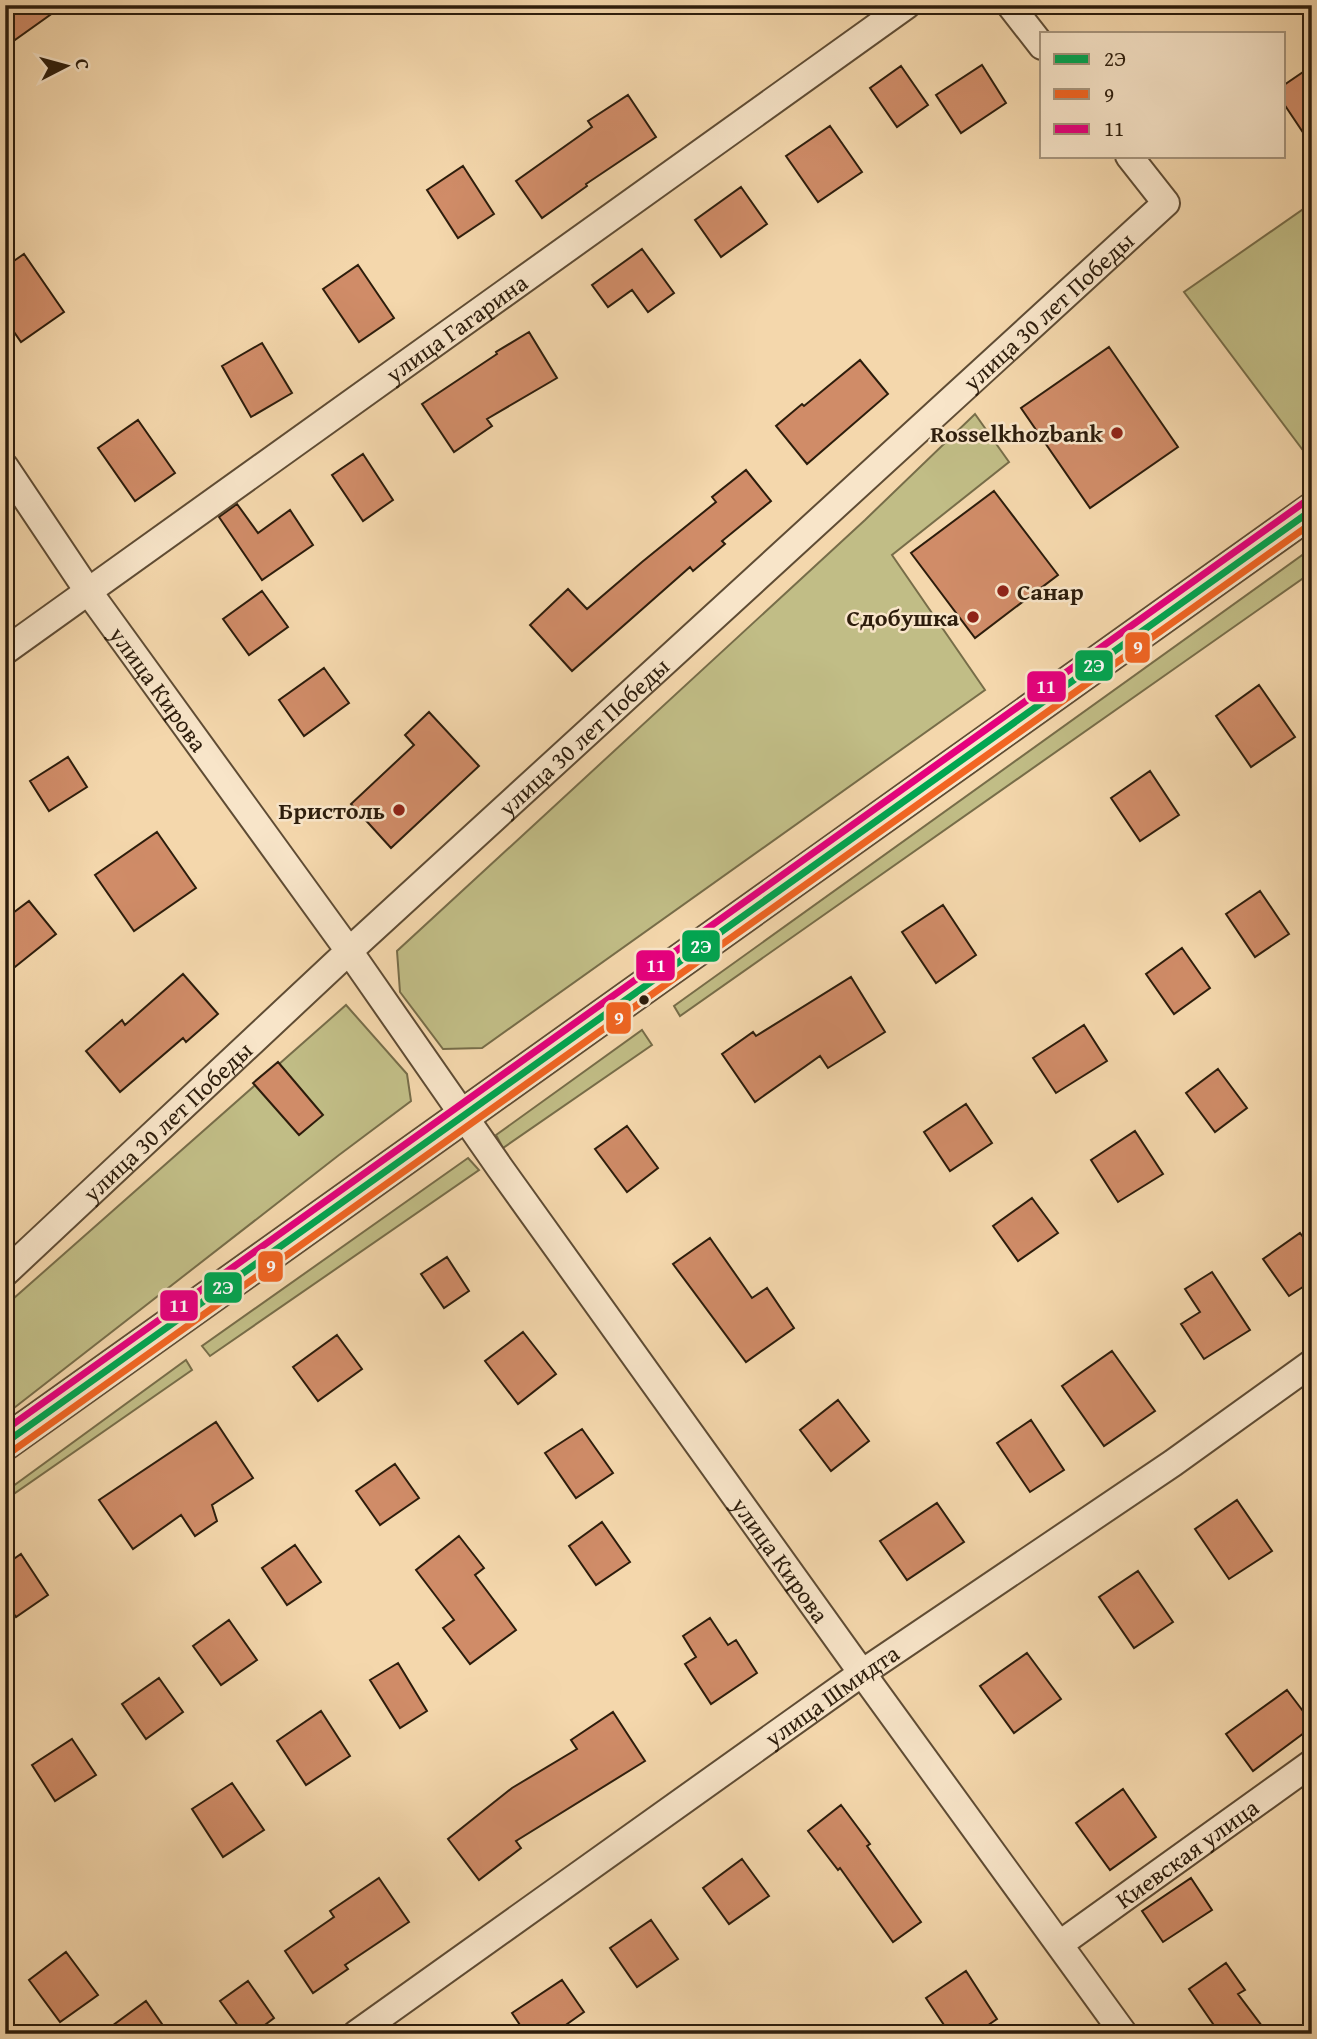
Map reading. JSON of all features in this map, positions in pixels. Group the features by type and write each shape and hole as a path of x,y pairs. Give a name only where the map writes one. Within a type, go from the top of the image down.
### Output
{"street":[{"name":"улица Гагарина","path":"5,651 907,5"},
{"path":"1010,5 1040,43"},
{"name":"улица 30 лет Победы","path":"5,1273 349,951 1166,203 1131,158"},
{"name":"улица Кирова","path":"5,467 88,591 349,951 862,1673 1124,2034"},
{"path":"5,1443 1312,510"},
{"name":"улица Шмидта","path":"356,2034 862,1673 1172,1462 1312,1363"},
{"name":"Киевская улица","path":"1060,1944 1312,1763"}],"shaded area":[{"path":"1312,203 1312,443 1302,449 1184,292"},
{"path":"975,414 1009,462 892,555 985,690 482,1048 443,1049 400,992 397,951 865,520"},
{"path":"1312,548 1312,572 680,1016 674,1006"},
{"path":"346,1005 407,1074 411,1101 5,1415 5,1306"},
{"path":"642,1030 652,1045 503,1148 496,1135"},
{"path":"468,1158 479,1170 210,1356 202,1346"},
{"path":"186,1360 192,1370 5,1500 5,1492"}],"building":[{"path":"5,5 64,5 5,47"},
{"path":"982,65 1006,103 961,133 936,95"},
{"path":"901,66 928,105 897,127 870,88"},
{"path":"1312,66 1312,146 1286,107 1286,84"},
{"path":"628,95 656,137 586,184 587,186 542,218 516,181 592,127 588,121"},
{"path":"830,126 862,172 818,202 786,156"},
{"path":"463,166 494,214 458,238 427,190"},
{"path":"741,187 767,224 721,257 695,220"},
{"path":"642,249 674,293 648,312 632,290 608,307 592,285"},
{"path":"24,254 64,312 21,342 5,319 5,267"},
{"path":"358,265 394,318 359,342 323,289"},
{"path":"529,332 557,378 487,419 492,426 454,452 422,404"},
{"path":"262,343 292,393 251,417 222,366"},
{"path":"1109,347 1178,447 1090,508 1021,408"},
{"path":"860,360 888,394 807,464 776,426"},
{"path":"138,420 175,473 135,501 98,448"},
{"path":"363,454 393,500 363,521 332,475"},
{"path":"746,470 771,501 722,541 725,544 693,571 690,567 572,671 530,625 568,589 587,609 716,502 712,497"},
{"path":"994,491 1058,575 975,638 911,553"},
{"path":"237,504 258,533 290,510 313,545 262,580 219,517"},
{"path":"262,591 288,627 249,655 223,619"},
{"path":"324,668 349,703 304,736 279,700"},
{"path":"1259,685 1295,737 1251,767 1216,716"},
{"path":"429,712 479,766 391,848 351,804 414,745 405,735"},
{"path":"68,757 87,787 49,811 30,781"},
{"path":"1150,771 1179,815 1140,841 1111,798"},
{"path":"157,832 196,888 134,931 95,875"},
{"path":"1260,891 1289,934 1255,957 1226,914"},
{"path":"29,901 56,934 5,975 5,919"},
{"path":"943,905 976,955 936,983 902,932"},
{"path":"1182,948 1210,988 1174,1014 1146,974"},
{"path":"183,974 218,1014 186,1042 183,1038 120,1092 86,1051 122,1020 125,1025"},
{"path":"851,977 885,1032 828,1068 820,1056 755,1102 722,1054 753,1032 756,1036"},
{"path":"1084,1025 1107,1061 1056,1093 1033,1058"},
{"path":"278,1062 323,1115 299,1135 253,1083"},
{"path":"1218,1069 1247,1108 1215,1132 1186,1093"},
{"path":"966,1104 992,1143 950,1171 924,1132"},
{"path":"627,1126 658,1168 627,1192 595,1149"},
{"path":"1135,1131 1163,1174 1118,1202 1091,1160"},
{"path":"1032,1198 1058,1233 1018,1261 993,1226"},
{"path":"1300,1233 1312,1249 1312,1281 1289,1296 1263,1259"},
{"path":"710,1238 752,1298 767,1288 794,1328 746,1362 673,1264"},
{"path":"447,1257 469,1291 444,1308 421,1274"},
{"path":"1212,1272 1250,1330 1204,1359 1181,1324 1200,1312 1185,1289"},
{"path":"523,1332 556,1374 518,1404 485,1361"},
{"path":"337,1335 362,1369 318,1401 293,1367"},
{"path":"1112,1351 1155,1411 1104,1446 1062,1386"},
{"path":"838,1400 869,1441 831,1471 800,1430"},
{"path":"1031,1420 1064,1470 1030,1492 997,1443"},
{"path":"216,1422 253,1478 212,1505 217,1521 195,1536 181,1515 133,1549 99,1500"},
{"path":"582,1429 613,1473 576,1498 545,1453"},
{"path":"395,1464 419,1498 380,1525 356,1491"},
{"path":"1237,1500 1272,1551 1229,1579 1195,1529"},
{"path":"937,1503 964,1542 907,1580 880,1541"},
{"path":"602,1522 630,1562 596,1585 569,1546"},
{"path":"459,1536 484,1568 475,1575 516,1630 470,1664 443,1628 454,1620 416,1570"},
{"path":"295,1545 321,1582 287,1605 262,1568"},
{"path":"21,1554 48,1595 16,1617 5,1601 5,1565"},
{"path":"1138,1571 1173,1622 1134,1648 1099,1597"},
{"path":"710,1618 728,1645 736,1640 757,1673 711,1704 685,1664 696,1657 683,1636"},
{"path":"229,1620 257,1660 221,1685 193,1646"},
{"path":"1027,1653 1061,1699 1014,1733 980,1686"},
{"path":"398,1663 427,1711 400,1728 370,1680"},
{"path":"159,1678 183,1712 146,1739 122,1704"},
{"path":"1287,1690 1312,1723 1312,1727 1253,1771 1226,1734"},
{"path":"321,1711 350,1756 306,1785 277,1741"},
{"path":"613,1712 645,1761 516,1841 521,1848 479,1880 448,1839 512,1788 577,1749 571,1740"},
{"path":"72,1739 96,1775 55,1801 32,1765"},
{"path":"232,1783 264,1830 223,1857 192,1809"},
{"path":"1123,1789 1156,1837 1110,1870 1076,1823"},
{"path":"841,1805 921,1922 893,1942 840,1868 838,1870 808,1831"},
{"path":"742,1859 769,1896 729,1924 703,1888"},
{"path":"379,1878 409,1922 345,1965 348,1969 313,1993 285,1951 334,1917 330,1911"},
{"path":"1191,1878 1212,1910 1163,1942 1142,1911"},
{"path":"651,1920 678,1959 637,1987 610,1948"},
{"path":"66,1952 98,1995 60,2022 29,1980"},
{"path":"1226,1963 1245,1990 1238,1994 1268,2034 1220,2034 1189,1989"},
{"path":"966,1971 997,2019 975,2034 950,2034 926,1998"},
{"path":"562,1980 584,2012 553,2034 526,2034 512,2013"},
{"path":"248,1981 274,2018 253,2034 244,2034 220,2001"},
{"path":"146,2001 169,2034 101,2034"}],"transit line":[{"name":"11","path":"5,1430 1306,501"},
{"name":"2Э","path":"5,1443 1312,510"},
{"name":"9","path":"11,1452 1312,523"}],"place":[{"name":"Rosselkhozbank","path":"1117,433"},
{"name":"Санар","path":"1003,591"},
{"name":"Сдобушка","path":"973,617"},
{"name":"Бристоль","path":"399,810"}]}
